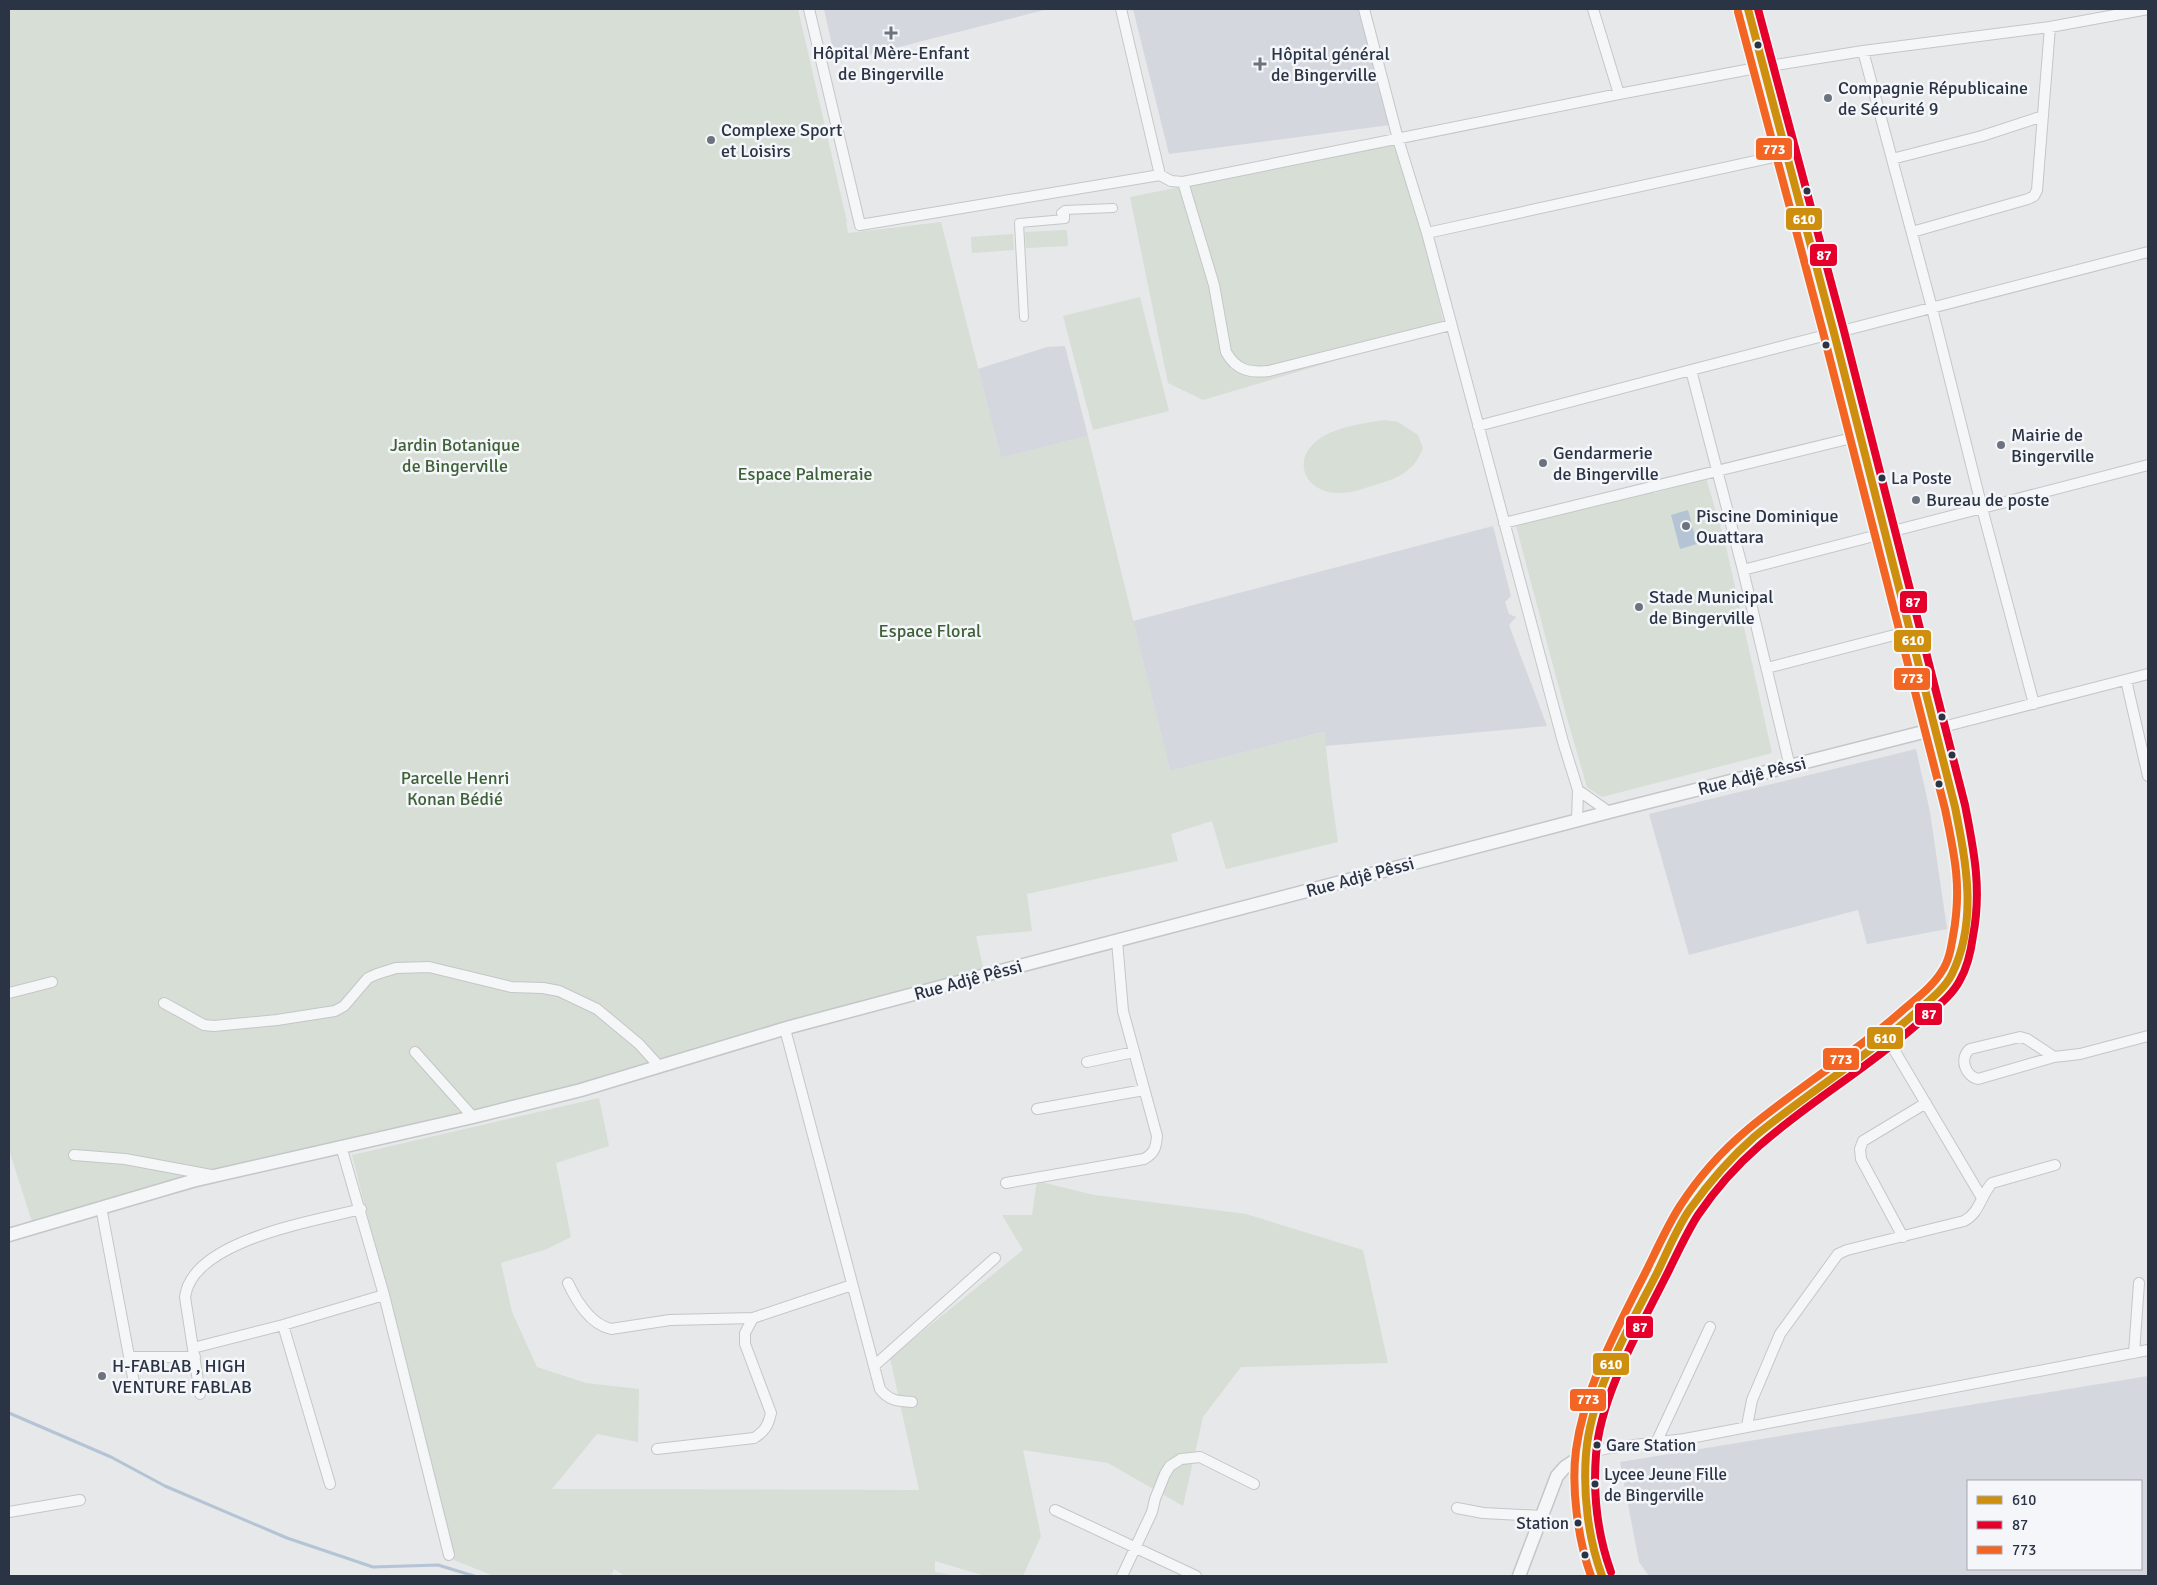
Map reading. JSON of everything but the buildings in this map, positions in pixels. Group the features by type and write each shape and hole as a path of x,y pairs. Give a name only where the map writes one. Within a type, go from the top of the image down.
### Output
{"main road":[{"path":"1602,1576 1596,1560 1586,1505 1586,1453 1592,1419 1597,1401 1624,1337 1688,1212 1709,1183 1752,1139 1827,1081 1887,1038 1934,996 1951,976 1960,954 1968,910 1967,867 1955,807 1834,333 1748,9"}],"street":[{"path":"808,9 860,224 1160,175 1171,181 1183,182 1619,94 1763,67 1863,51 2050,27 2148,9"},
{"path":"1121,9 1160,175"},
{"path":"1364,9 1398,139 1427,233 1563,742 1578,790 1577,821"},
{"path":"1593,9 1619,94"},
{"path":"1912,232 2034,196 2050,27"},
{"path":"1863,51 1932,308 2034,704"},
{"path":"1892,160 1982,136 2043,116"},
{"path":"1427,233 1787,154"},
{"path":"1183,182 1214,285 1226,352 1237,368 1248,371 1269,370 1451,325"},
{"path":"1024,317 1019,223 1065,219 1063,211 1113,208"},
{"path":"1478,426 2148,252"},
{"path":"1691,370 1743,570 1790,767"},
{"path":"1504,523 1860,436"},
{"path":"1743,570 2148,465"},
{"path":"1767,668 1910,630"},
{"path":"1936,730 2148,674"},
{"path":"2126,680 2148,776"},
{"name":"Rue Adjê Pêssi","path":"9,1236 101,1207 214,1176 274,1164 341,1146 473,1117 580,1090 785,1029 1117,940 1609,812 1936,730"},
{"path":"1578,790 1609,812"},
{"path":"1006,1184 1144,1158 1152,1154 1156,1147 1157,1136 1123,1011 1117,940"},
{"path":"164,1003 204,1024 214,1026 277,1020 335,1011 344,1006 368,978 396,968 429,967 511,987 543,988 559,991 597,1009 639,1044 659,1066"},
{"path":"9,993 52,982"},
{"path":"785,1029 880,1389 894,1401 912,1402"},
{"path":"2054,1057 2027,1039 2020,1037 1970,1049 1964,1058 1968,1073 1973,1078 1978,1079 2054,1057 2080,1054 2148,1036"},
{"path":"1887,1038 1982,1198"},
{"path":"415,1052 473,1117"},
{"path":"1087,1062 1134,1052"},
{"path":"1037,1109 1144,1090"},
{"path":"1903,1237 1861,1159 1860,1149 1863,1141 1926,1103"},
{"path":"341,1146 361,1209 384,1295 449,1556"},
{"path":"74,1155 125,1159 214,1176"},
{"path":"1747,1426 1752,1400 1777,1340 1836,1257 1847,1250 1964,1221 1973,1217 1992,1183 2002,1178 2055,1165"},
{"path":"101,1207 135,1388"},
{"path":"200,1394 185,1297 186,1287 192,1276 211,1259 241,1242 361,1209"},
{"path":"874,1366 994,1258"},
{"path":"568,1284 575,1298 592,1319 602,1327 611,1329 670,1320 754,1318 852,1285"},
{"path":"2134,1353 2139,1284"},
{"path":"130,1357 194,1352 384,1295"},
{"path":"657,1449 754,1438 769,1425 771,1414 745,1344 745,1333 754,1318"},
{"path":"284,1324 330,1484"},
{"path":"1656,1443 1710,1327"},
{"path":"1519,1576 1557,1476 1565,1467 1586,1453 1609,1448 1685,1439 2148,1350"},
{"path":"1122,1576 1152,1512 1155,1499 1170,1466 1190,1456 1200,1458 1254,1484"},
{"path":"9,1512 80,1500"},
{"path":"1458,1508 1483,1513 1543,1516"},
{"path":"1055,1510 1196,1576"}],"shaded area":[{"name":"Hôpital Mère-Enfant de Bingerville","path":"824,9 1048,9 836,63"},
{"name":"Hôpital général de Bingerville","path":"1133,9 1360,9 1390,125 1169,154"},
{"path":"1065,346 1088,436 1001,458 978,369 1047,347"},
{"path":"1493,526 1511,596 1505,602 1509,614 1516,617 1509,625 1547,726 1326,746 1324,732 1170,771 1133,621"},
{"path":"1916,749 1930,812 1947,929 1867,944 1858,910 1689,955 1649,814"},
{"path":"2148,1376 2148,1576 1649,1576 1639,1562 1620,1462"}],"green space":[{"name":"Jardin Botanique de Bingerville","path":"16,9 798,9 848,233 941,222 1001,458 1088,436 1170,771 1325,732 1338,842 1226,869 1212,821 1171,834 1178,861 1027,894 1032,931 976,936 984,971 790,1030 35,1231 9,1150 9,11"},
{"path":"1401,143 1445,328 1203,400 1168,383 1130,197"},
{"path":"1067,230 1068,246 1026,248 1025,232"},
{"path":"1013,234 1014,250 972,253 971,237"},
{"path":"1140,297 1169,411 1093,430 1063,316"},
{"path":"1385,420 1398,422 1418,435 1423,448 1416,462 1405,472 1386,482 1347,493 1326,491 1316,487 1309,481 1305,473 1305,456 1310,447 1319,439 1334,431 1359,424"},
{"name":"Stade Municipal de Bingerville","path":"1706,478 1725,542 1772,753 1602,797 1587,787 1516,526 1644,493 1655,493"},
{"path":"599,1098 609,1146 556,1163 571,1237 547,1249 501,1263 512,1312 537,1367 586,1383 639,1389 638,1442 597,1434 552,1489 919,1490 890,1358 1023,1250 1002,1215 1032,1215 1037,1181 1094,1195 1246,1214 1363,1250 1388,1363 1241,1367 1203,1417 1183,1506 1108,1463 1023,1450 1041,1536 1023,1576 985,1576 935,1561 935,1572 957,1576 625,1576 614,1569 611,1576 494,1576 454,1560 352,1155"}],"water":[{"path":"1688,510 1697,544 1680,549 1671,515"}],"waterway":[{"path":"9,1413 111,1457 165,1486 287,1538 373,1567 438,1565 474,1576"}],"transit line":[{"name":"610","path":"1602,1576 1593,1547 1586,1500 1585,1469 1589,1431 1595,1407 1612,1362 1680,1225 1712,1181 1754,1137 1875,1046 1940,991 1949,980 1960,954 1967,912 1966,870 1955,807 1834,333 1748,9"},
{"name":"87","path":"1611,1572 1603,1544 1596,1500 1595,1470 1599,1433 1612,1388 1622,1365 1689,1231 1698,1215 1719,1187 1750,1154 1799,1114 1902,1037 1948,997 1957,986 1967,964 1976,919 1976,870 1965,805 1844,331 1758,9"},
{"name":"773","path":"1591,1576 1582,1546 1575,1497 1576,1450 1580,1428 1585,1407 1600,1366 1674,1216 1703,1175 1738,1138 1884,1026 1929,987 1946,963 1956,919 1956,872 1945,809 1824,336 1738,12"}],"place":[{"name":"Hôpital Mère-Enfant de Bingerville","path":"891,33"},
{"name":"Hôpital général de Bingerville","path":"1260,64"},
{"name":"Compagnie Républicaine de Sécurité 9","path":"1828,98"},
{"name":"Complexe Sport et Loisirs","path":"711,140"},
{"name":"Mairie de Bingerville","path":"2001,445"},
{"name":"Gendarmerie de Bingerville","path":"1543,463"},
{"name":"La Poste","path":"1882,478"},
{"name":"Bureau de poste","path":"1916,500"},
{"name":"Piscine Dominique Ouattara","path":"1686,526"},
{"name":"Stade Municipal de Bingerville","path":"1639,607"},
{"name":"H-FABLAB , HIGH VENTURE FABLAB","path":"102,1376"},
{"name":"Gare Station","path":"1597,1445"},
{"name":"Lycee Jeune Fille de Bingerville","path":"1595,1484"},
{"name":"Station","path":"1578,1523"}],"park label":[{"name":"Espace Palmeraie","path":"805,474"},
{"name":"Espace Floral","path":"930,631"},
{"name":"Parcelle Henri Konan Bédié","path":"455,788"}]}
